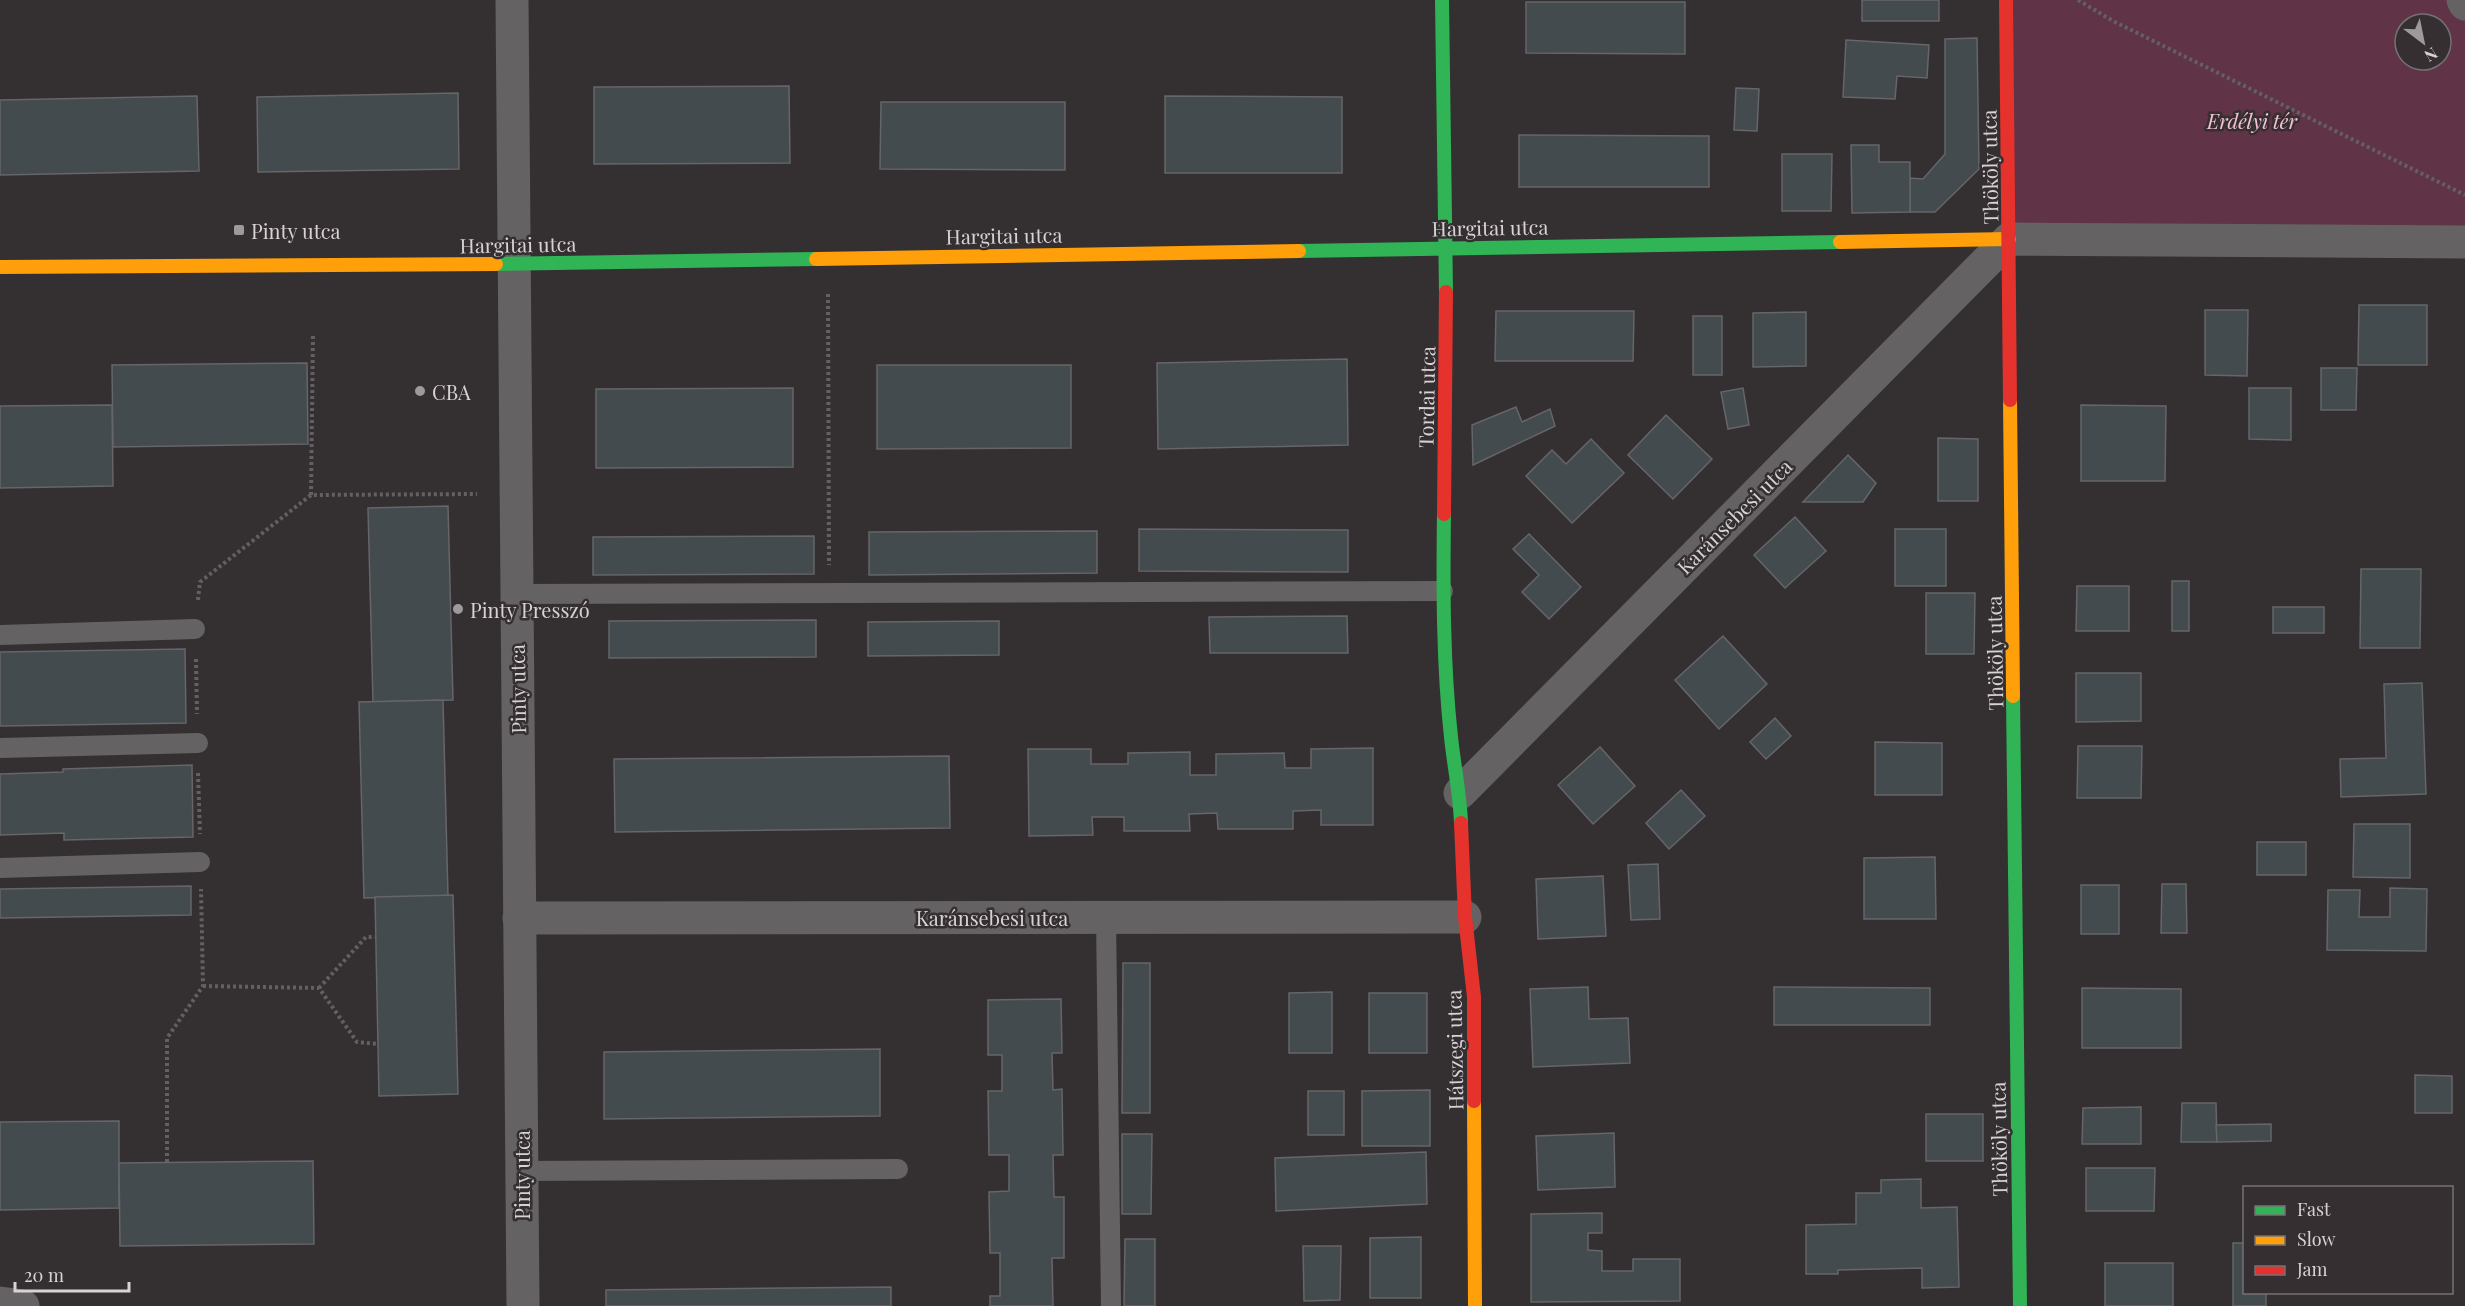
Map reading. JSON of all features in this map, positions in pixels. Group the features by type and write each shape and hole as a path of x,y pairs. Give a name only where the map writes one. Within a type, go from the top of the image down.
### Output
{"street":[{"name":"Pinty utca","path":"512,0 523,1306"},
{"name":"Tordai utca","path":"1442,0 1447,247 1443,591 1451,737 1460,793"},
{"name":"Thököly utca","path":"2006,0 2019,1306"},
{"name":"Hargitai utca","path":"0,267 514,264 2009,239"},
{"path":"2009,239 2465,242"},
{"name":"Karánsebesi utca","path":"1460,793 2009,239"},
{"name":"Hátszegi utca","path":"1460,793 1465,917 1474,997 1475,1306"},
{"name":"Karánsebesi utca","path":"519,918 1465,917"},
{"path":"0,1303 23,1306"}],"lane":[{"path":"517,594 1443,591"},
{"path":"0,635 195,629"},
{"path":"0,748 198,743"},
{"path":"0,868 200,862"},
{"path":"1106,917 1111,1306"},
{"path":"521,1171 898,1169"}],"path":[{"path":"2078,0 2113,21 2465,195"},
{"path":"828,258 829,593"},
{"path":"311,495 313,333"},
{"path":"167,1162 167,1038 203,986 195,629 200,582 311,495 477,494"},
{"path":"203,986 319,988 366,937 375,937"},
{"path":"319,988 357,1042 378,1044"}],"green space":[{"name":"Erdélyi tér","path":"2006,0 2463,0 2465,4 2465,242 2009,239"}],"building":[{"path":"1862,0 1939,0 1939,21 1862,21"},
{"path":"1526,2 1685,2 1685,54 1526,53"},
{"path":"1977,38 1979,169 1935,212 1910,212 1910,178 1923,179 1945,154 1945,39"},
{"path":"1846,40 1929,45 1927,78 1897,76 1895,99 1843,97"},
{"path":"789,86 790,163 594,164 594,87"},
{"path":"1736,88 1759,89 1757,131 1734,130"},
{"path":"458,93 459,169 258,172 257,97"},
{"path":"197,96 199,171 0,175 0,100"},
{"path":"1165,96 1342,97 1342,173 1165,173"},
{"path":"881,102 1065,102 1065,170 880,169"},
{"path":"1519,135 1709,136 1709,187 1519,187"},
{"path":"1851,145 1879,145 1879,162 1910,162 1910,212 1852,213"},
{"path":"1782,154 1832,154 1831,211 1782,211"},
{"path":"2359,305 2427,305 2427,365 2358,365"},
{"path":"2205,310 2248,310 2247,376 2205,375"},
{"path":"1496,311 1634,311 1633,361 1495,361"},
{"path":"1806,312 1806,366 1753,367 1753,313"},
{"path":"1693,316 1722,316 1722,375 1693,375"},
{"path":"1347,359 1348,445 1158,449 1157,363"},
{"path":"307,363 308,444 113,447 112,365"},
{"path":"877,365 1071,365 1071,448 877,449"},
{"path":"2321,368 2357,368 2356,410 2321,410"},
{"path":"793,388 793,467 596,468 596,389"},
{"path":"1743,388 1749,425 1728,429 1721,392"},
{"path":"2249,388 2291,388 2291,440 2249,439"},
{"path":"112,405 113,486 0,488 0,406"},
{"path":"2081,405 2166,406 2165,481 2081,481"},
{"path":"1516,407 1522,422 1550,409 1555,426 1473,465 1472,425"},
{"path":"1666,415 1712,459 1673,499 1628,455"},
{"path":"1938,438 1978,439 1978,501 1938,501"},
{"path":"1591,439 1624,473 1572,523 1526,476 1552,450 1566,464"},
{"path":"1848,455 1876,483 1863,502 1803,502"},
{"path":"448,506 453,700 373,702 368,508"},
{"path":"1795,517 1826,551 1785,588 1754,555"},
{"path":"1139,529 1348,530 1348,572 1139,571"},
{"path":"1895,529 1946,529 1946,586 1895,586"},
{"path":"1097,531 1097,573 869,575 869,532"},
{"path":"1529,534 1581,587 1549,619 1522,592 1539,575 1513,549"},
{"path":"814,536 814,574 593,575 593,537"},
{"path":"2361,569 2421,569 2420,648 2360,648"},
{"path":"2172,581 2189,581 2189,631 2172,631"},
{"path":"2077,586 2129,586 2129,631 2076,631"},
{"path":"1926,593 1975,593 1974,654 1926,654"},
{"path":"2273,607 2324,607 2324,633 2273,633"},
{"path":"1347,616 1348,653 1210,653 1209,617"},
{"path":"816,620 816,657 609,658 609,621"},
{"path":"999,621 999,655 868,656 868,622"},
{"path":"1723,636 1767,684 1719,729 1675,680"},
{"path":"185,649 186,723 0,726 0,652"},
{"path":"2076,673 2141,673 2141,721 2076,722"},
{"path":"2422,683 2426,794 2341,797 2340,759 2386,758 2384,684"},
{"path":"443,700 448,896 364,898 359,702"},
{"path":"1775,718 1791,736 1766,759 1750,742"},
{"path":"1875,742 1942,743 1942,795 1875,795"},
{"path":"2078,746 2142,746 2141,798 2077,798"},
{"path":"1600,747 1635,786 1593,824 1558,785"},
{"path":"1373,748 1373,825 1321,825 1321,810 1293,811 1293,829 1218,829 1217,813 1189,814 1190,831 1124,831 1124,817 1092,817 1093,835 1029,836 1028,749 1091,749 1091,764 1128,764 1128,753 1190,752 1190,775 1216,775 1216,754 1284,753 1285,768 1311,768 1311,749"},
{"path":"949,756 950,828 615,832 614,759"},
{"path":"192,765 193,837 64,840 64,833 0,835 0,774 63,772 63,769"},
{"path":"1681,790 1705,816 1669,849 1646,823"},
{"path":"2354,824 2410,824 2410,878 2353,877"},
{"path":"2257,842 2306,842 2306,875 2257,875"},
{"path":"1935,857 1936,919 1864,919 1864,858"},
{"path":"1658,864 1660,919 1631,920 1628,865"},
{"path":"1603,876 1606,936 1538,939 1536,879"},
{"path":"2162,884 2186,884 2187,933 2161,933"},
{"path":"2081,885 2119,885 2119,934 2081,934"},
{"path":"191,886 191,915 0,918 0,889"},
{"path":"2390,888 2427,889 2426,951 2327,950 2328,890 2360,890 2359,917 2390,917"},
{"path":"453,895 458,1094 379,1096 375,897"},
{"path":"1123,963 1150,963 1150,1113 1122,1113"},
{"path":"1588,987 1589,1019 1628,1018 1630,1063 1533,1067 1530,989"},
{"path":"1774,987 1930,988 1930,1025 1774,1025"},
{"path":"2082,988 2181,989 2181,1048 2082,1048"},
{"path":"1332,992 1332,1053 1289,1053 1289,993"},
{"path":"1369,993 1427,993 1427,1053 1369,1053"},
{"path":"1061,999 1062,1053 1052,1053 1053,1090 1062,1089 1063,1155 1053,1155 1054,1197 1064,1197 1064,1258 1052,1258 1053,1306 990,1306 990,1296 1000,1296 1000,1253 990,1253 989,1192 1009,1191 1009,1155 989,1155 988,1091 1002,1091 1002,1055 988,1055 988,1000"},
{"path":"880,1049 880,1116 604,1119 604,1052"},
{"path":"2415,1075 2452,1076 2452,1113 2415,1113"},
{"path":"1430,1090 1430,1146 1362,1146 1362,1091"},
{"path":"1308,1091 1344,1091 1344,1135 1308,1135"},
{"path":"2182,1103 2216,1103 2217,1142 2181,1142"},
{"path":"2141,1107 2141,1144 2082,1144 2083,1108"},
{"path":"1926,1114 1983,1114 1983,1161 1926,1161"},
{"path":"119,1121 119,1208 0,1210 0,1122"},
{"path":"2271,1124 2271,1141 2217,1142 2216,1125"},
{"path":"1614,1133 1615,1187 1538,1190 1536,1136"},
{"path":"1122,1134 1152,1134 1151,1214 1122,1214"},
{"path":"1426,1152 1427,1204 1276,1211 1275,1158"},
{"path":"313,1161 314,1244 120,1246 119,1163"},
{"path":"2086,1168 2155,1168 2154,1211 2086,1211"},
{"path":"1921,1179 1921,1208 1957,1207 1959,1287 1922,1288 1922,1268 1838,1270 1838,1274 1806,1274 1806,1225 1856,1224 1856,1193 1881,1193 1881,1180"},
{"path":"1602,1213 1602,1233 1588,1233 1588,1250 1602,1251 1602,1271 1633,1271 1633,1259 1680,1259 1680,1301 1531,1302 1531,1214"},
{"path":"1421,1237 1421,1298 1370,1298 1370,1238"},
{"path":"1125,1239 1155,1239 1155,1306 1124,1306"},
{"path":"2233,1243 2243,1243 2243,1294 2266,1294 2266,1306 2233,1306"},
{"path":"1303,1246 1341,1246 1340,1300 1304,1301"},
{"path":"2105,1263 2173,1263 2173,1306 2105,1306"},
{"path":"891,1287 891,1306 606,1306 606,1290"}],"traffic: fast":[{"path":"1442,0 1446,292"},
{"path":"1299,251 1840,242"},
{"path":"496,264 816,259"},
{"path":"1444,514 1446,682 1461,823"},
{"path":"2013,696 2020,1306"}],"traffic: slow":[{"path":"1840,242 2009,239"},
{"path":"816,259 1299,251"},
{"path":"0,267 496,264"},
{"path":"2010,400 2013,696"},
{"path":"1474,1101 1475,1306"}],"traffic: jam":[{"path":"2006,0 2010,400"},
{"path":"1444,514 1446,292"},
{"path":"1461,823 1465,917 1474,997 1474,1101"}],"place":[{"name":"Pinty utca","path":"239,230"},
{"name":"CBA","path":"420,391"},
{"name":"Pinty Presszó","path":"458,609"}]}
